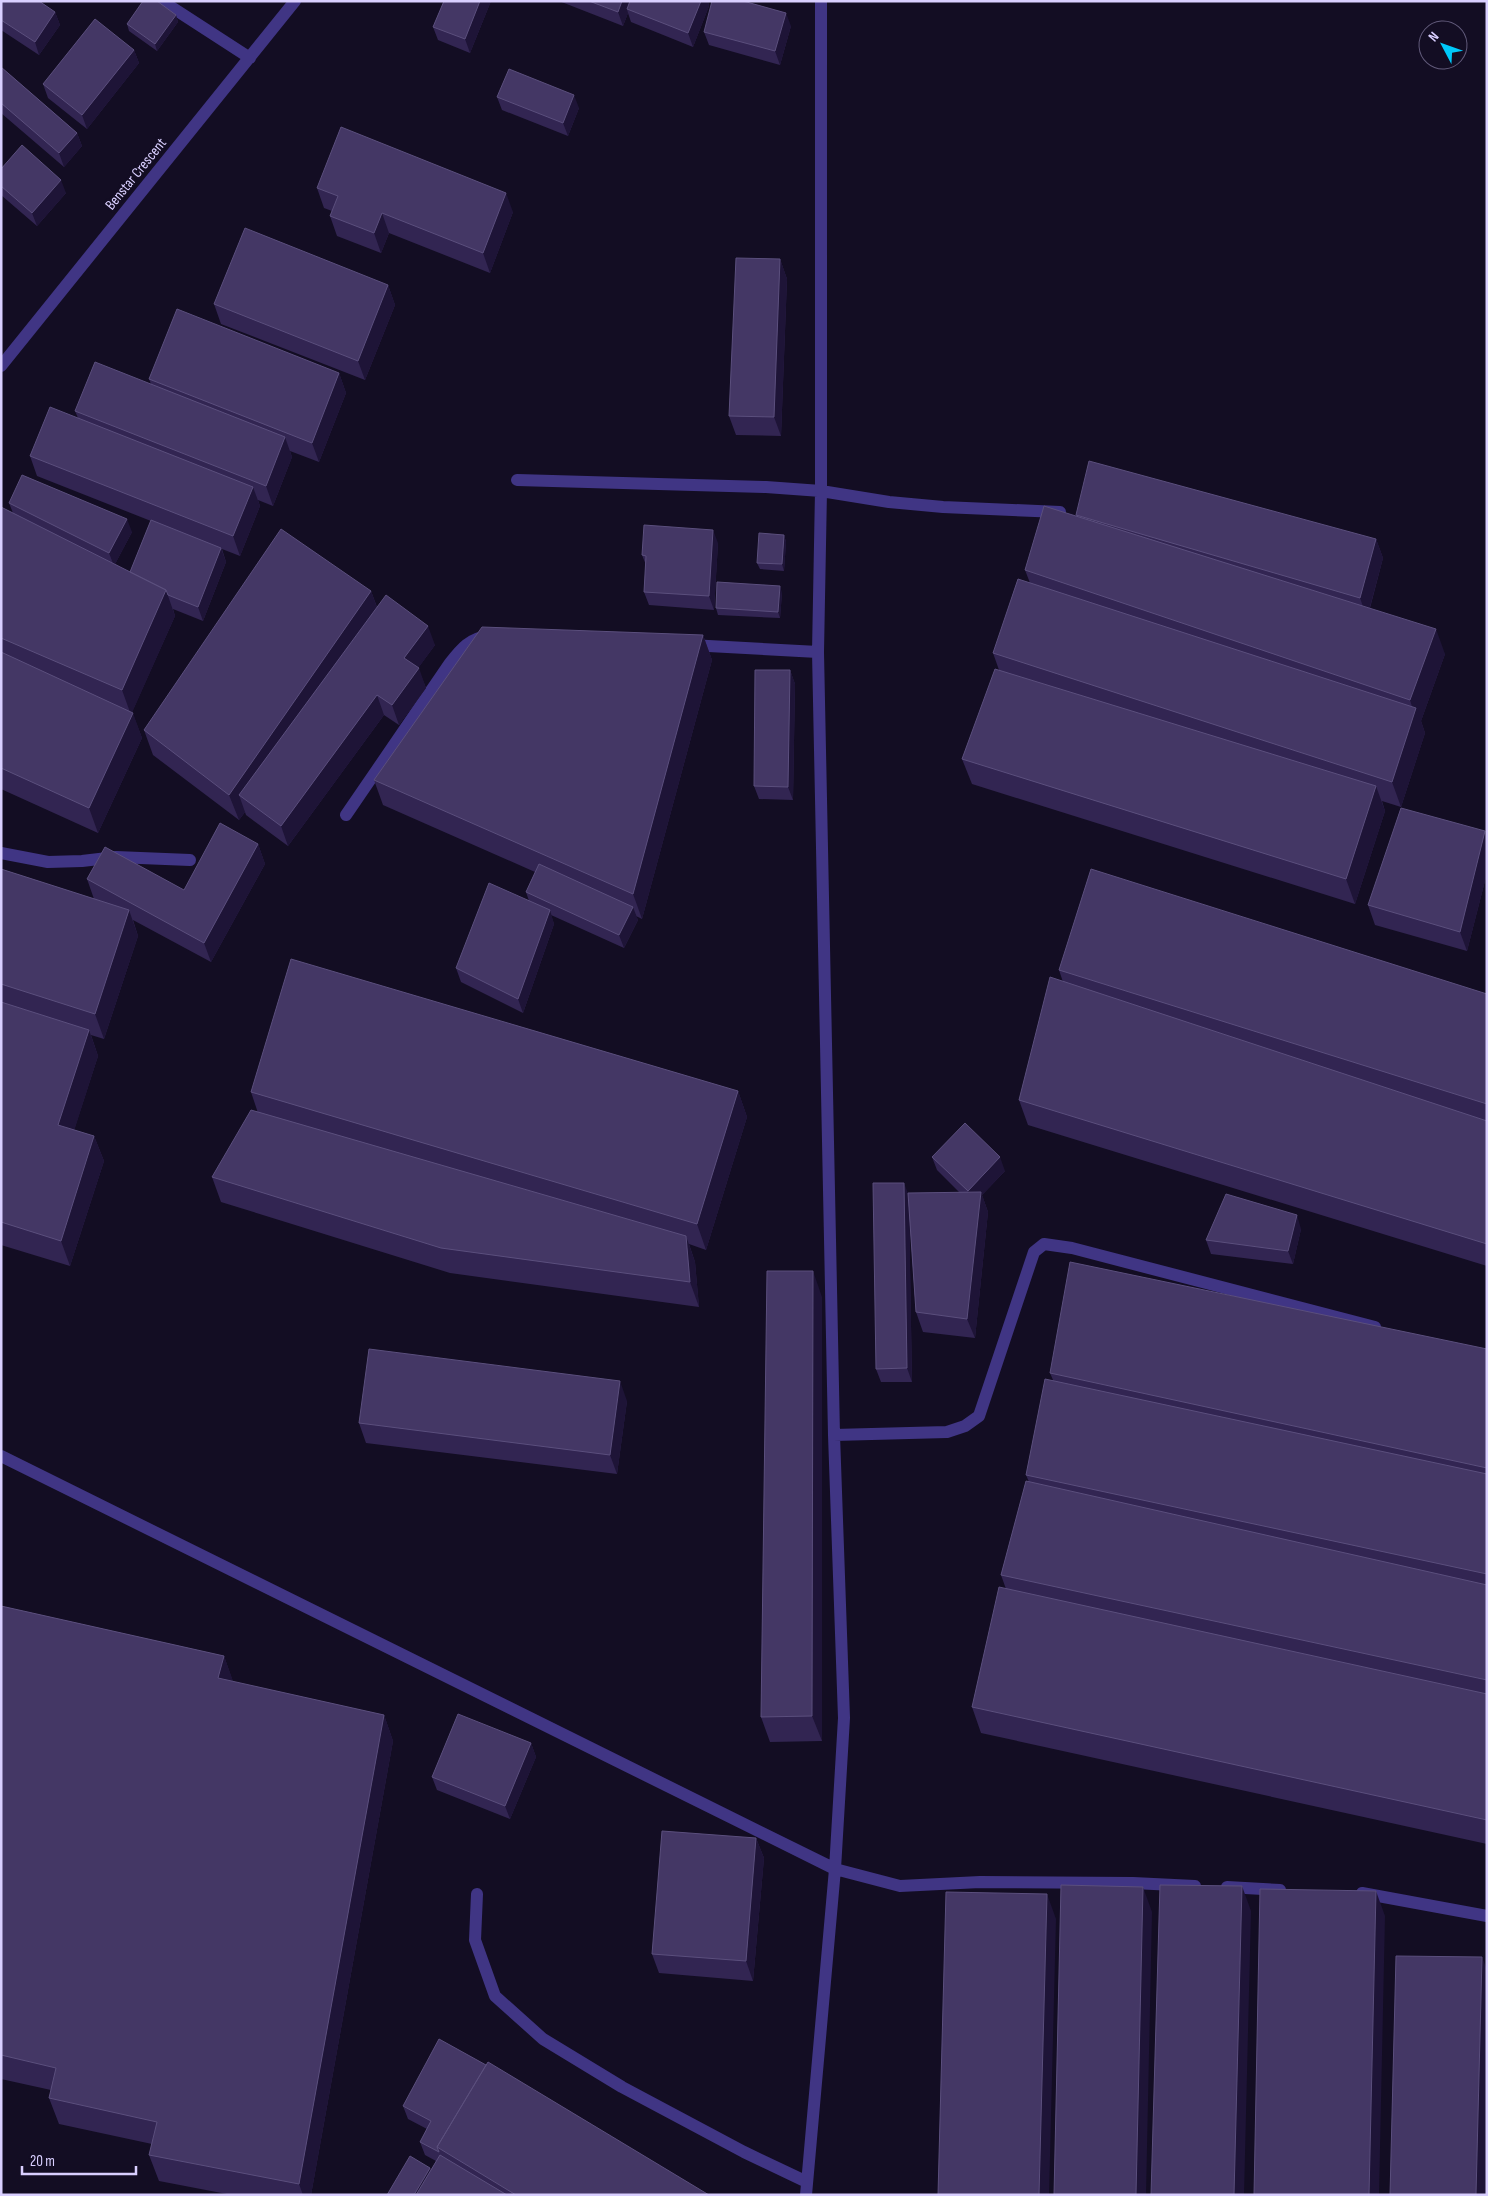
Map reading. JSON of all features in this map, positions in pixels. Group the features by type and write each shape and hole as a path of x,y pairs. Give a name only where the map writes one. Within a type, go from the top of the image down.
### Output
{"street":[{"path":"162,1 250,58"},
{"name":"Benstar Crescent","path":"1,366 295,1"},
{"path":"477,1894 475,1940 495,1996 543,2039 622,2086 807,2188 836,1869 844,1718 834,1435 818,652 821,491 821,1"},
{"path":"517,480 766,486 821,491 889,502 943,507 1060,512"},
{"path":"346,815 463,647 475,638 496,636"},
{"path":"682,644 818,652"},
{"path":"1,853 48,862 116,857 190,860"},
{"path":"834,1435 947,1432 966,1426 979,1416 1034,1252 1044,1244 1072,1248 1390,1330"},
{"path":"1,1456 836,1869 900,1886 980,1882 1123,1883 1290,1890"},
{"path":"1350,1893 1369,1894 1487,1916"}],"building":[{"path":"1,1 39,1 55,12 35,42 1,20"},
{"path":"143,1 157,1 176,15 155,44 127,24"},
{"path":"444,1 480,1 465,39 433,27"},
{"path":"589,1 622,1 618,12"},
{"path":"630,1 701,1 688,33 627,9"},
{"path":"712,1 743,1 786,13 775,51 704,32"},
{"path":"95,19 134,50 82,115 43,84"},
{"path":"1,67 77,133 59,153 1,103"},
{"path":"509,69 574,95 563,123 497,97"},
{"path":"341,127 506,193 483,253 382,213 374,233 330,216 338,196 317,188"},
{"path":"22,145 61,180 32,213 1,186 1,169"},
{"path":"245,228 388,285 358,361 214,304"},
{"path":"736,258 780,259 774,417 729,416"},
{"path":"177,309 339,373 312,443 149,379"},
{"path":"95,362 285,437 266,486 75,411"},
{"path":"50,407 253,487 233,536 30,456"},
{"path":"1089,461 1376,539 1360,598 1076,515"},
{"path":"22,475 127,519 109,553 9,503"},
{"path":"1044,506 1436,629 1410,700 1025,570"},
{"path":"1,507 166,590 122,690 1,638"},
{"path":"151,520 221,548 198,607 168,595 166,590 130,572"},
{"path":"644,525 713,530 709,596 644,592 646,556 642,555"},
{"path":"281,529 371,591 229,795 144,730"},
{"path":"759,533 784,535 782,564 757,563"},
{"path":"1018,579 1416,708 1392,782 993,653"},
{"path":"717,582 780,586 778,612 716,608"},
{"path":"386,595 428,626 404,658 419,668 392,705 377,695 281,826 239,795"},
{"path":"482,627 703,635 633,894 374,780"},
{"path":"1,652 133,713 89,808 1,768"},
{"path":"995,669 1376,786 1346,879 962,759"},
{"path":"755,670 790,670 788,787 754,786"},
{"path":"1401,808 1485,831 1460,932 1368,905"},
{"path":"220,823 258,844 204,943 87,879 105,847 184,890"},
{"path":"539,864 633,907 619,935 526,892"},
{"path":"1,869 129,910 95,1014 1,984"},
{"path":"1091,869 1487,994 1487,1104 1059,970"},
{"path":"489,883 550,910 518,999 456,968"},
{"path":"291,959 738,1091 697,1224 251,1092"},
{"path":"1050,977 1487,1121 1487,1244 1019,1100"},
{"path":"1,1002 89,1030 58,1125 94,1136 61,1241 1,1222"},
{"path":"251,1110 686,1236 690,1282 441,1248 212,1177"},
{"path":"965,1123 1000,1157 968,1191 932,1157"},
{"path":"873,1183 904,1183 907,1368 876,1369"},
{"path":"981,1192 967,1319 916,1312 908,1193"},
{"path":"1226,1194 1297,1215 1288,1251 1206,1240"},
{"path":"1070,1262 1487,1349 1487,1468 1050,1373"},
{"path":"767,1271 813,1271 812,1716 761,1717"},
{"path":"369,1349 620,1381 610,1455 359,1423"},
{"path":"1045,1379 1487,1474 1487,1574 1026,1475"},
{"path":"1026,1481 1487,1585 1487,1680 1001,1575"},
{"path":"999,1587 1487,1694 1487,1820 972,1707"},
{"path":"1,1606 224,1656 218,1678 384,1715 299,2184 149,2155 157,2122 49,2098 56,2068 1,2055"},
{"path":"458,1714 531,1743 505,1806 432,1777"},
{"path":"662,1831 756,1838 746,1961 652,1954"},
{"path":"1061,1885 1143,1887 1136,2195 1054,2195"},
{"path":"1160,1885 1242,1886 1234,2195 1151,2195"},
{"path":"1260,1889 1376,1891 1369,2195 1254,2195"},
{"path":"946,1892 1047,1894 1039,2195 938,2195"},
{"path":"1396,1956 1482,1957 1476,2195 1390,2195"},
{"path":"439,2039 486,2065 437,2147 439,2152 420,2142 431,2121 403,2106"},
{"path":"488,2062 709,2195 516,2195 437,2147"},
{"path":"440,2155 507,2195 416,2195"},
{"path":"410,2156 430,2168 414,2195 387,2195"}]}
